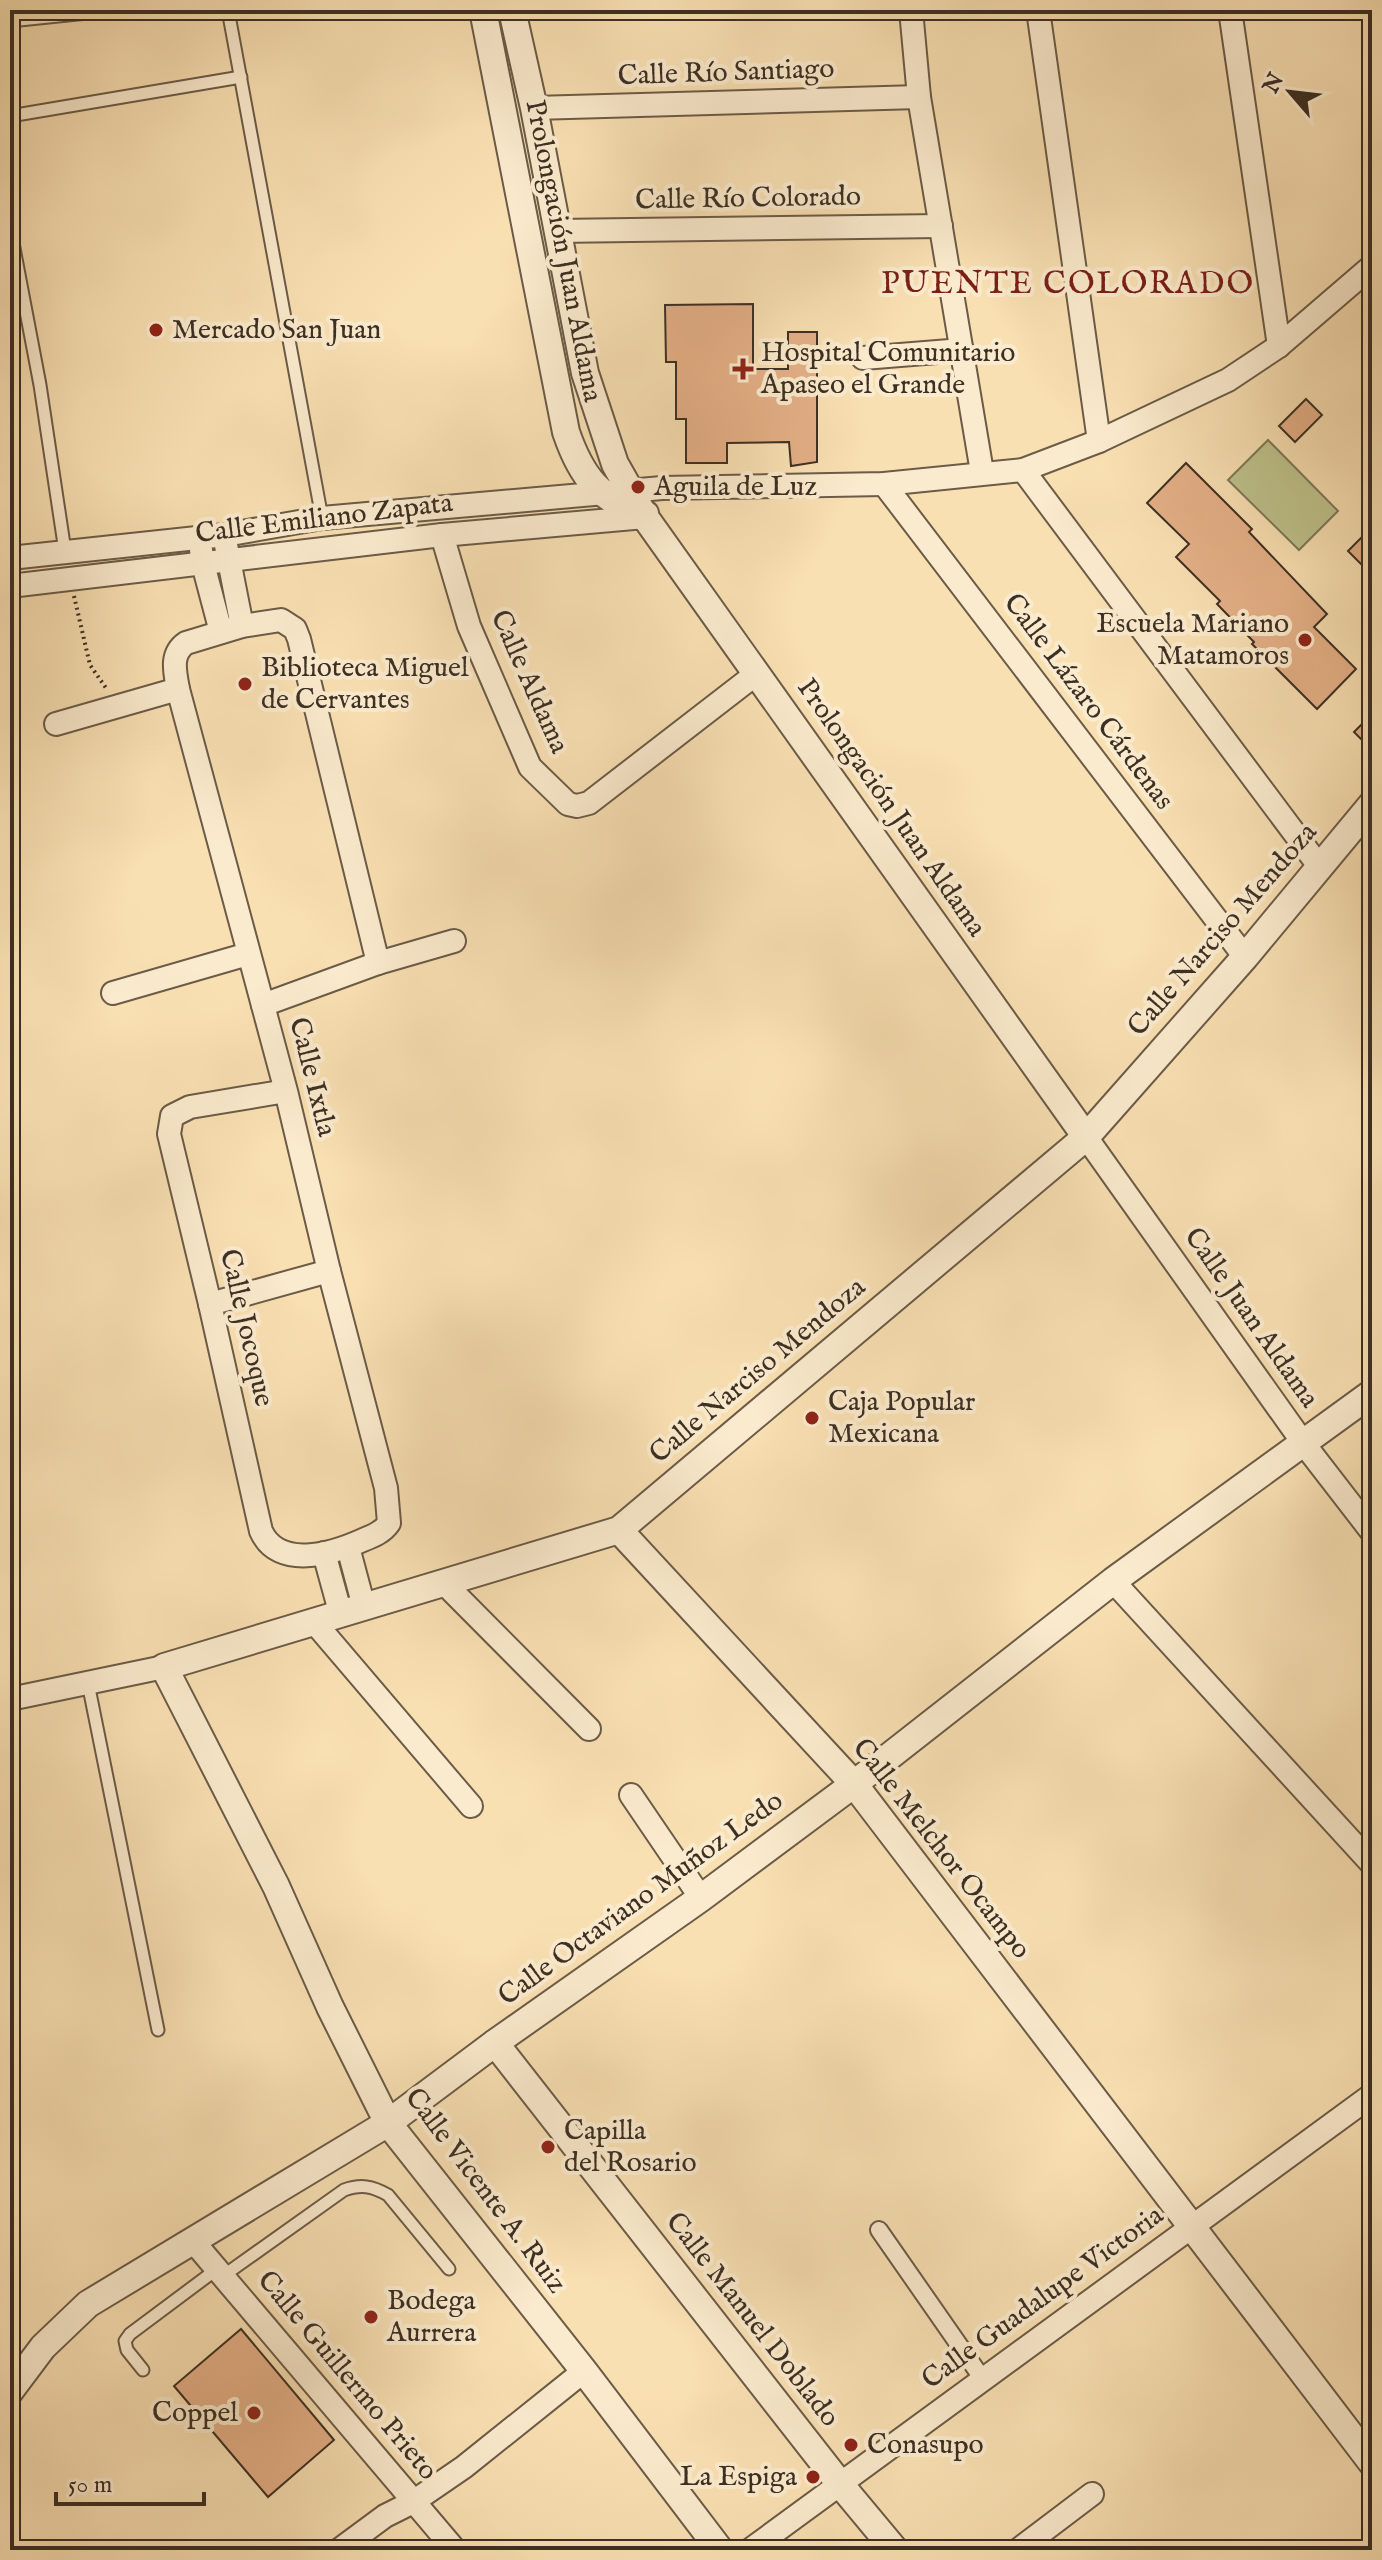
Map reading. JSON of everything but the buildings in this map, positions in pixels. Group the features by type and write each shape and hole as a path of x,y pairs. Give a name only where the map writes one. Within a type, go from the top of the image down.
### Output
{"street":[{"name":"Prolongación Juan Aldama","path":"483,10 566,432 573,452 601,493 645,517"},
{"name":"Prolongación Juan Aldama","path":"512,10 585,373 615,464 645,517 1086,1137"},
{"path":"911,10 919,97 982,472"},
{"path":"1038,10 1099,441"},
{"path":"1230,10 1279,346"},
{"name":"Calle Río Santiago","path":"534,108 919,97"},
{"name":"Calle Río Colorado","path":"556,231 941,226"},
{"name":"Calle Emiliano Zapata","path":"10,558 225,535 322,518 601,493 662,488 884,484 1023,470 1099,441 1228,380 1279,346 1372,266"},
{"path":"863,358 962,350"},
{"path":"1023,470 1319,866"},
{"name":"Calle Lázaro Cárdenas","path":"884,484 1245,957"},
{"path":"645,517 662,488"},
{"name":"Calle Emiliano Zapata","path":"10,586 442,535 645,517"},
{"path":"225,535 231,629"},
{"name":"Calle Aldama","path":"442,535 469,626 524,755 530,767 568,804 577,806 589,803 756,674"},
{"path":"200,537 203,564 231,629"},
{"path":"231,629 281,620 295,629 378,963"},
{"name":"Calle Ixtla","path":"231,629 186,643 180,647 174,667 286,1091 386,1488 389,1523 378,1533 348,1547"},
{"path":"56,724 178,689"},
{"name":"Calle Narciso Mendoza","path":"10,1699 164,1667 619,1530 1086,1137 1245,957 1372,804"},
{"path":"263,1005 378,963 454,941"},
{"path":"113,993 248,954"},
{"name":"Calle Jocoque","path":"286,1091 190,1107 172,1116 169,1134 261,1531 266,1542 275,1548 299,1556 324,1553"},
{"name":"Calle Juan Aldama","path":"1086,1137 1304,1444 1372,1532"},
{"path":"210,1304 329,1271"},
{"name":"Calle Octaviano Muñoz Ledo","path":"10,2391 43,2347 88,2304 388,2123 495,2043 701,1898 854,1784 1113,1581 1372,1393"},
{"name":"Calle Melchor Ocampo","path":"619,1530 854,1784 1372,2463"},
{"path":"348,1547 352,1611 324,1553 348,1547"},
{"path":"1113,1581 1372,1864"},
{"path":"444,1583 589,1729"},
{"path":"315,1623 471,1806"},
{"name":"Calle Vicente A. Ruiz","path":"164,1667 276,1886 330,2007 388,2123 584,2371 720,2550"},
{"path":"631,1795 701,1898"},
{"name":"Calle Manuel Doblado","path":"495,2043 895,2550"},
{"name":"Calle Guadalupe Victoria","path":"750,2550 1372,2095"},
{"path":"879,2230 982,2378"},
{"name":"Calle Guillermo Prieto","path":"193,2241 455,2550"},
{"path":"339,2550 385,2516 413,2502 464,2467 584,2371"},
{"path":"1018,2550 1092,2494"}],"lane":[{"path":"10,21 116,10"},
{"path":"228,10 322,518"},
{"path":"10,116 241,77"},
{"path":"10,227 40,385 65,551"},
{"path":"88,1683 158,2030"},
{"path":"143,2370 127,2350 125,2341 130,2334 344,2190 358,2185 375,2188 388,2195 449,2269"}],"path":[{"path":"70,578 90,665 118,705"}],"green space":[{"path":"1268,440 1338,511 1299,550 1228,480"}],"place":[{"name":"Mercado San Juan","path":"156,330"},
{"name":"Hospital Comunitario Apaseo el Grande","path":"743,369"},
{"name":"Aguila de Luz","path":"638,487"},
{"name":"Escuela Mariano Matamoros","path":"1305,640"},
{"name":"Biblioteca Miguel de Cervantes","path":"245,684"},
{"name":"Caja Popular Mexicana","path":"812,1418"},
{"name":"Capilla del Rosario","path":"548,2147"},
{"name":"Bodega Aurrera","path":"371,2317"},
{"name":"Coppel","path":"254,2413"},
{"name":"Conasupo","path":"851,2445"},
{"name":"La Espiga","path":"813,2477"}],"district":[{"name":"PUENTE COLORADO","path":"1068,284"}]}
